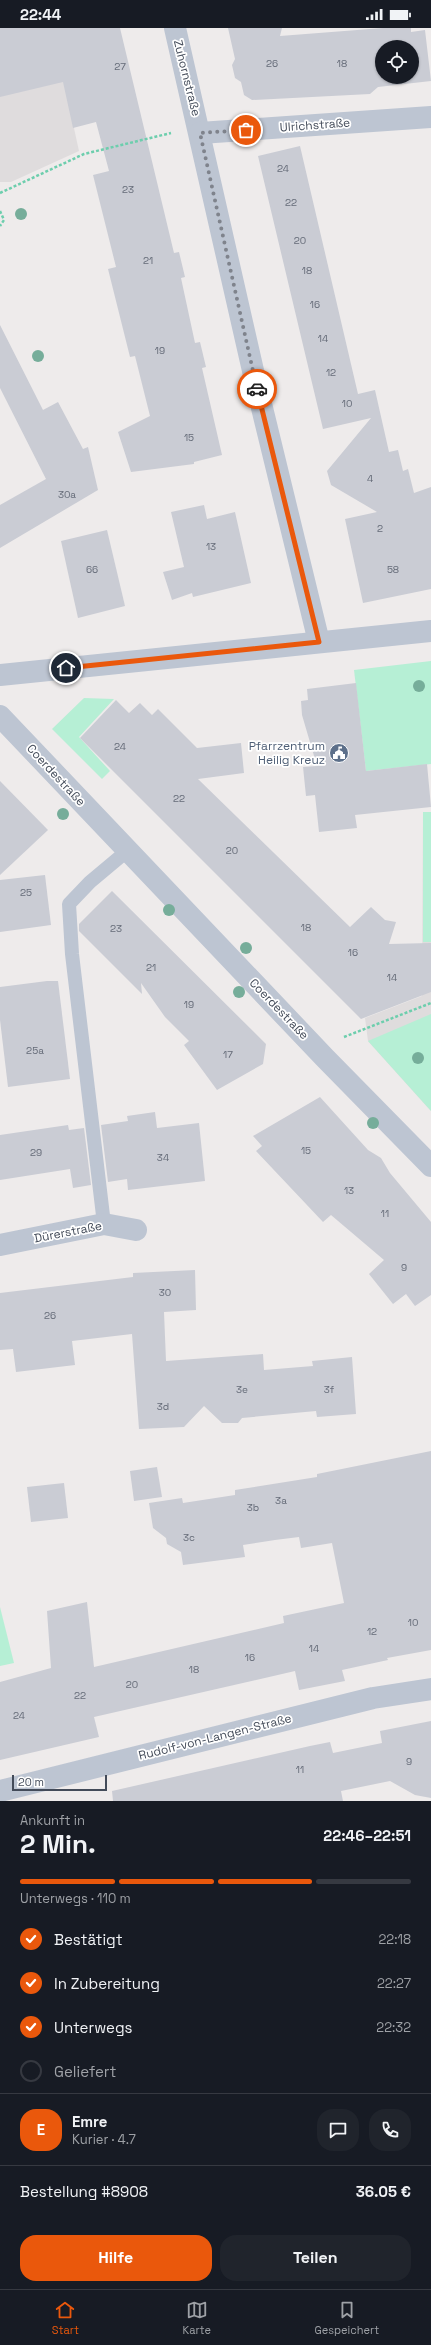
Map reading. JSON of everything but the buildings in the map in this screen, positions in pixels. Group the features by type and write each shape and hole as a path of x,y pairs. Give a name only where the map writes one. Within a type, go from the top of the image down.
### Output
{"street":[{"name":"Zuhornstraße","path":"175,28 254,375 319,642"},
{"name":"Ulrichstraße","path":"199,130 431,117"},
{"path":"0,675 431,631"},
{"name":"Coerdestraße","path":"0,716 315,1048 431,1166"},
{"name":"Dürerstraße","path":"0,1245 104,1224 136,1230"},
{"name":"Rudolf-von-Langen-Straße","path":"0,1791 373,1698 431,1689"}],"lane":[{"path":"104,1224 72,954 69,904 90,882 127,851"}],"path":[{"path":"0,193 84,154 199,130"},
{"path":"0,211 4,220 0,226"},
{"path":"315,1048 431,1003"}],"shaded area":[{"path":"0,28 52,28 79,151 11,182 0,182"},
{"path":"423,812 431,812 431,1111 368,1041 365,1018 422,996"}],"green space":[{"path":"431,661 431,764 366,771 354,670"},
{"path":"84,698 114,699 79,737 110,771 102,779 52,729"},
{"path":"423,812 431,812 431,942 423,942"},
{"path":"431,1014 431,1111 368,1041"},
{"path":"0,1607 14,1663 0,1666"}],"way so far":[{"path":"246,130 200,133 257,389"}],"place":[{"name":"Pfarrzentrum Heilig Kreuz","path":"339,753"}],"route":[{"path":"66,668 319,642 257,389"}]}
